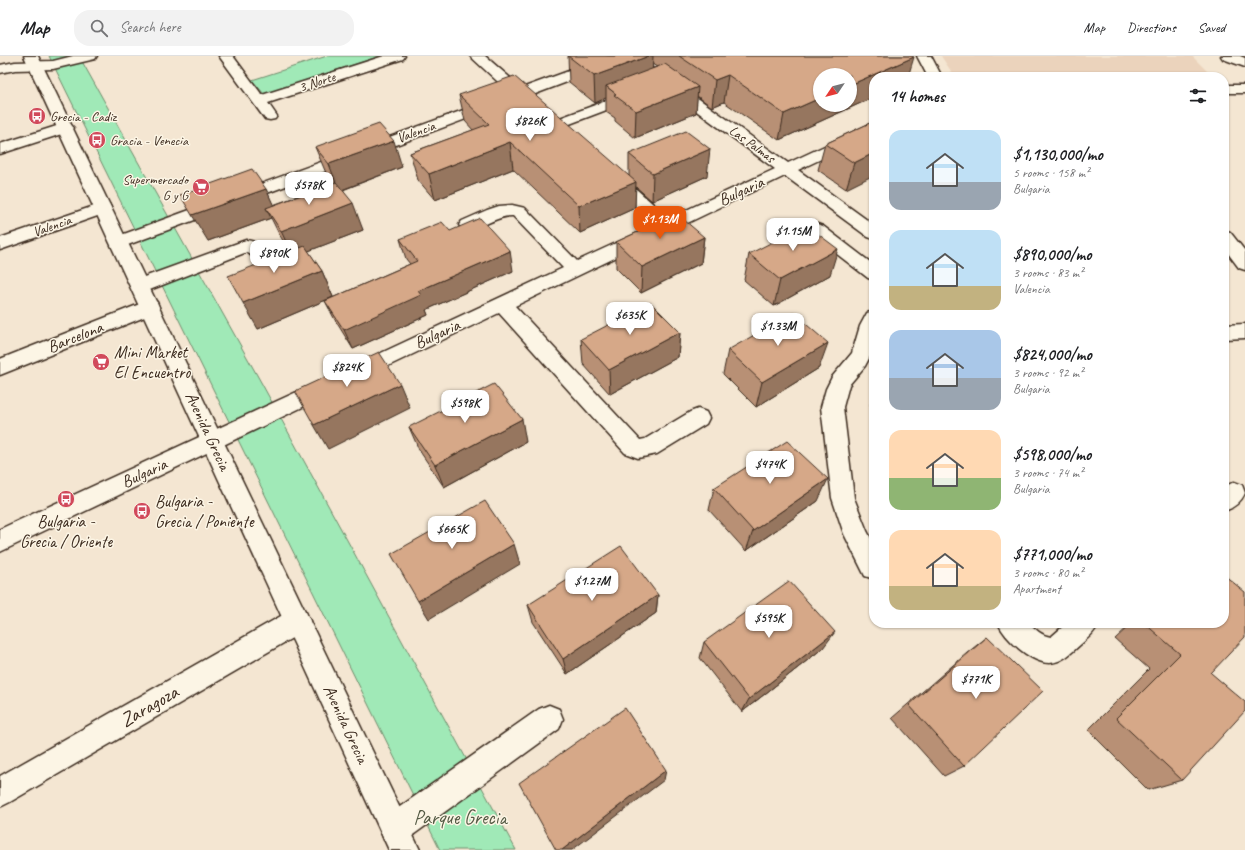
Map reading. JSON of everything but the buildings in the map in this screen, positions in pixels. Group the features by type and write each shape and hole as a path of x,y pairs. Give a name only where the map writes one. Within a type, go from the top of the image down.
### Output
{"street":[{"path":"0,69 34,61 61,64 90,56"},
{"path":"226,56 270,116"},
{"name":"3 Norte","path":"259,102 398,56"},
{"path":"477,56 566,136"},
{"path":"924,56 932,72"},
{"path":"1228,56 1245,63"},
{"name":"Valencia","path":"119,242 520,94 630,57"},
{"name":"Avenida Grecia","path":"34,61 400,840"},
{"name":"Las Palmas","path":"662,82 869,229"},
{"path":"1229,89 1245,89"},
{"path":"554,125 645,90"},
{"path":"0,148 66,128"},
{"name":"Bulgaria","path":"0,541 869,130"},
{"path":"602,168 667,226"},
{"name":"Valencia","path":"0,244 103,208"},
{"path":"468,225 501,211 513,210 519,212 575,269"},
{"path":"817,230 869,270"},
{"path":"1229,243 1245,264"},
{"path":"140,286 246,246 251,246 257,249 267,266"},
{"path":"502,304 633,447 638,449 649,448 698,418"},
{"name":"Barcelona","path":"0,367 150,307"},
{"path":"869,326 862,353 853,368 840,381 834,393 832,406 843,498 856,534 869,559"},
{"path":"1229,332 1245,331"},
{"name":"Zaragoza","path":"0,792 297,620"},
{"path":"1017,628 1038,647 1052,651 1058,648 1080,628"},
{"path":"400,840 549,719"}],"shaded area":[{"path":"941,56 1192,56 1208,72 952,72"}],"green space":[{"name":"Parque Grecia","path":"49,56 79,56 262,384 516,850 440,850"},
{"path":"327,56 380,56 264,94 252,80"}],"place":[{"name":"Grecia - Cadiz","path":"37,116"},
{"name":"Gracia - Venecia","path":"97,140"},
{"name":"Supermercado G y G","path":"201,187"},
{"name":"Mini Market El Encuentro","path":"101,362"},
{"name":"Bulgaria - Grecia / Oriente","path":"66,499"},
{"name":"Bulgaria - Grecia / Poniente","path":"142,511"}]}
